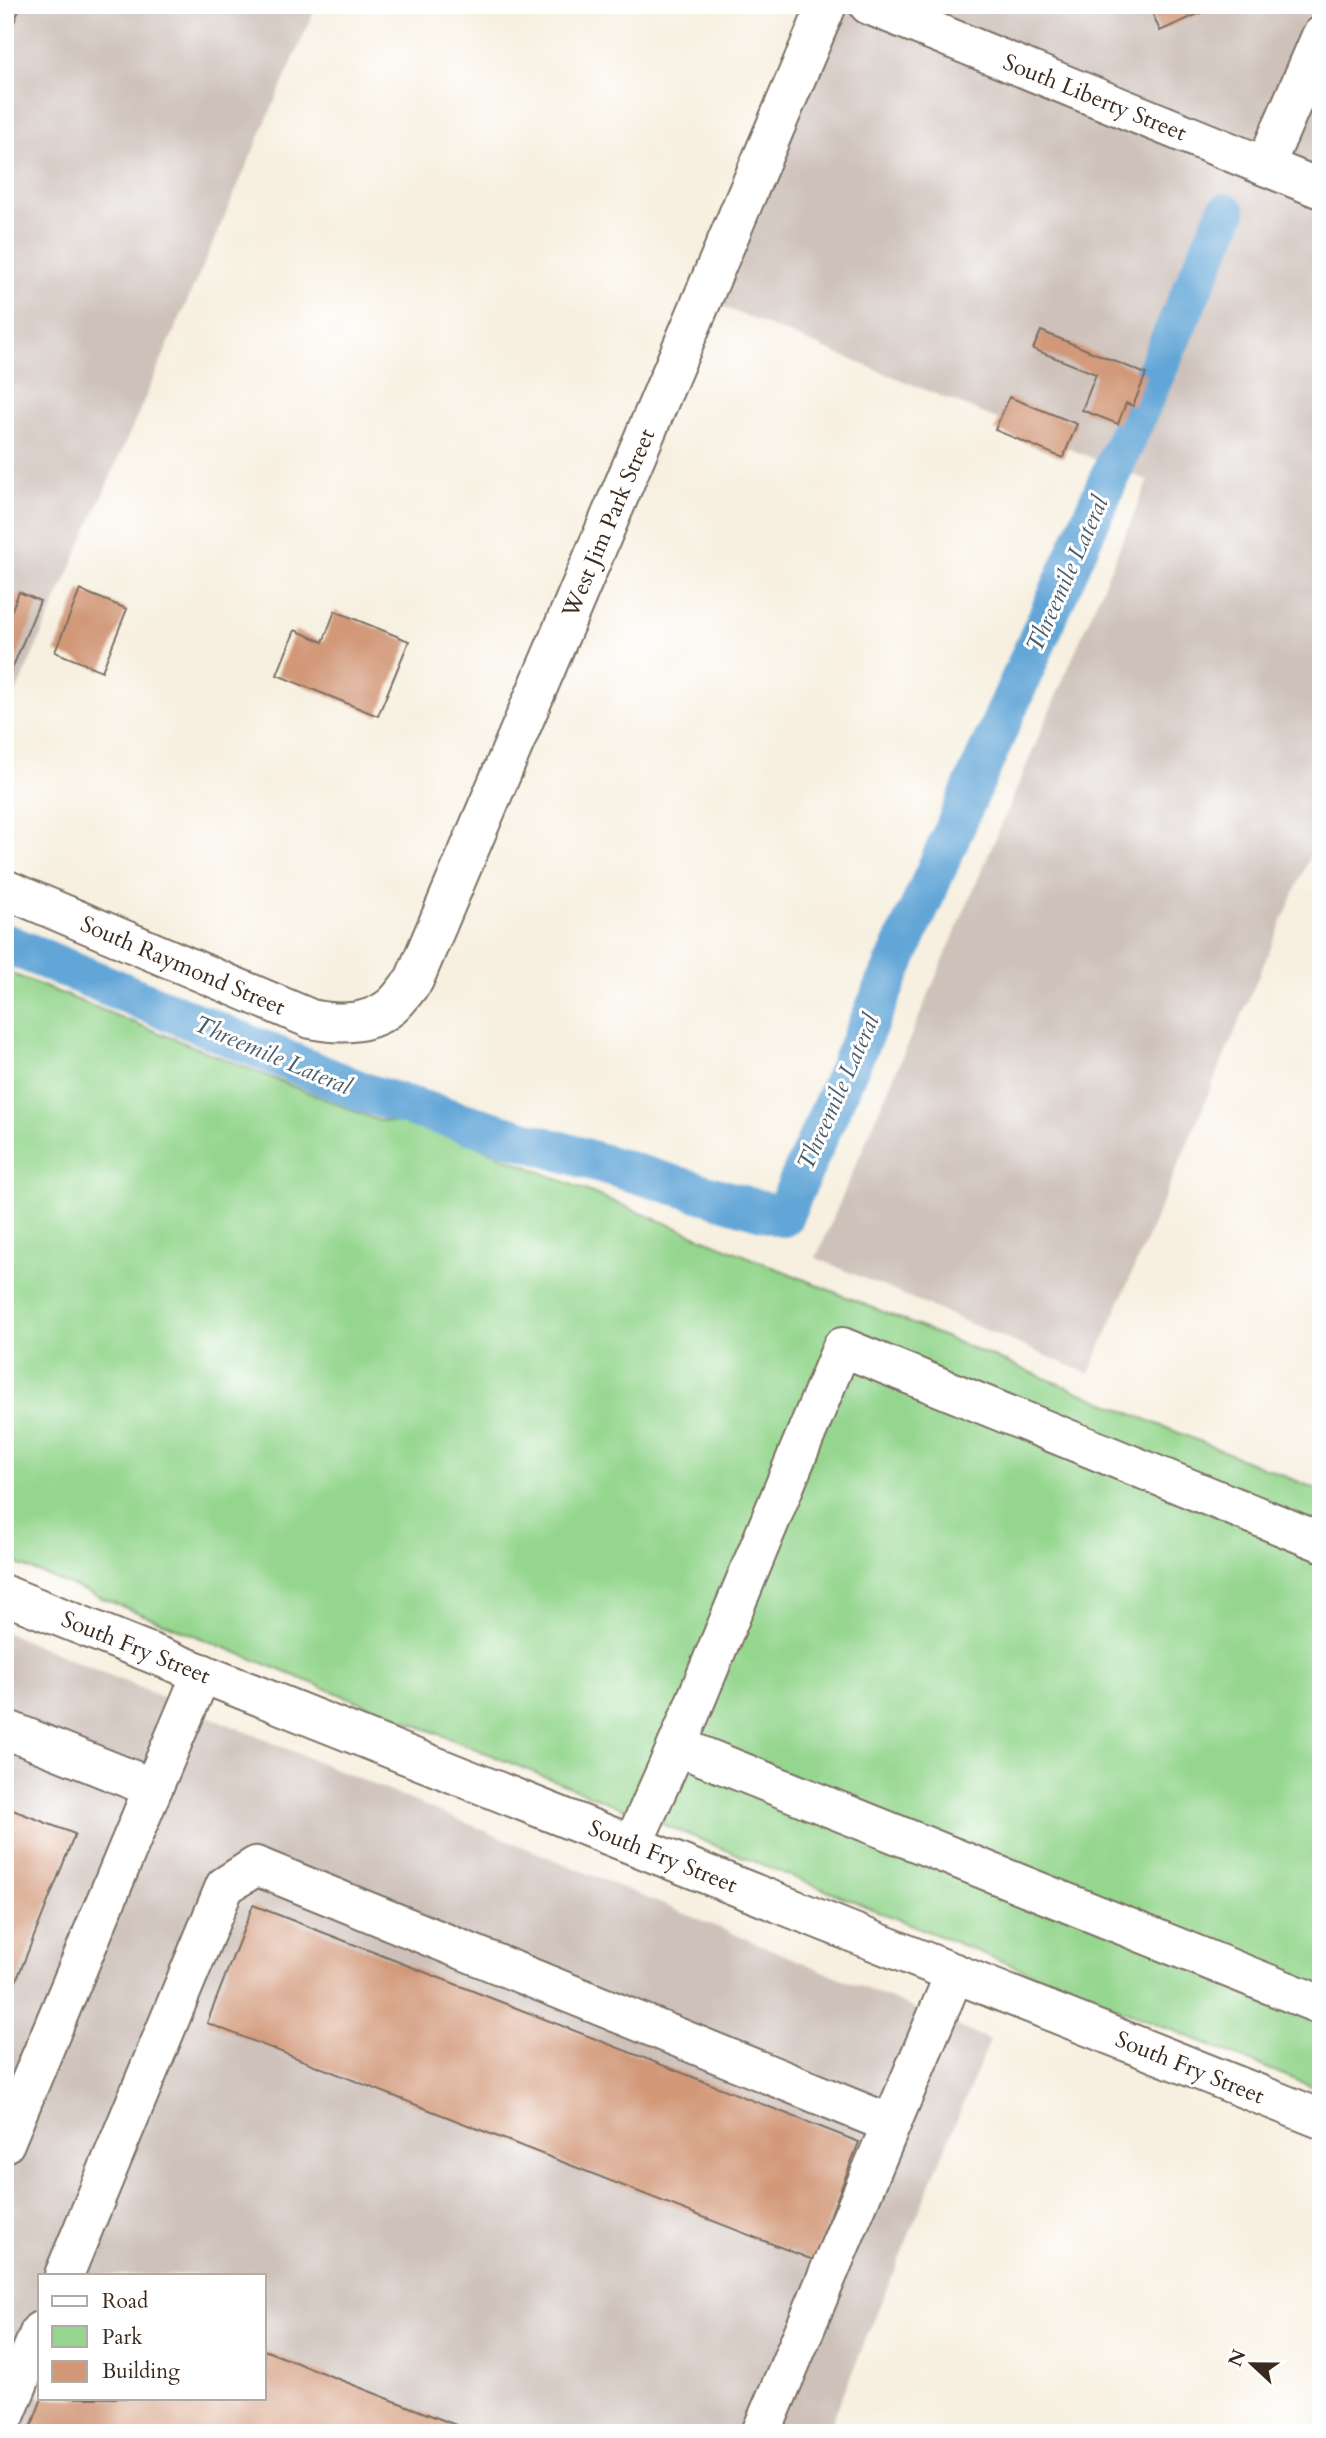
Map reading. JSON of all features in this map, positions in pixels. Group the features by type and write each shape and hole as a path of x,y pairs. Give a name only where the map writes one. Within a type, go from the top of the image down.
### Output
{"street":[{"name":"West Jim Park Street","path":"365,1020 392,1006 414,980 827,5"},
{"name":"South Liberty Street","path":"869,5 1321,189"},
{"path":"1265,166 1321,36"},
{"name":"South Raymond Street","path":"5,889 311,1019 336,1024 365,1020"},
{"path":"632,1844 677,1746 842,1347 1321,1542"},
{"name":"South Fry Street","path":"5,1595 1321,2119"},
{"path":"5,2143 202,1673"},
{"path":"5,1729 153,1788"},
{"path":"677,1746 1321,2005"},
{"path":"64,2274 225,1886 256,1866 891,2124"},
{"path":"761,2433 955,1973"},
{"path":"5,2416 38,2336"}],"shaded area":[{"path":"5,5 317,5 5,718"},
{"path":"843,5 1321,5 1321,830 1089,1374 816,1258 1148,481 723,307"},
{"path":"5,1632 990,2040 827,2433 5,2433"}],"green space":[{"path":"5,971 377,1120 431,1127 1321,1491 1321,2090 5,1559"}],"building":[{"path":"5,5 21,5 5,44"},
{"path":"1149,5 1218,5 1160,31"},
{"path":"1041,331 1146,374 1133,406 1126,403 1118,424 1082,410 1096,374 1033,349"},
{"path":"1009,397 1077,424 1063,458 995,430"},
{"path":"80,590 127,609 102,671 55,652"},
{"path":"19,592 40,601 5,686 5,626"},
{"path":"335,611 409,641 378,716 277,675 295,630 323,642"},
{"path":"5,1807 75,1834 5,2009"},
{"path":"253,1905 859,2142 813,2260 207,2023"},
{"path":"266,2351 476,2433 29,2433 41,2400 266,2400"}],"waterway":[{"name":"Threemile Lateral","path":"5,943 368,1094 783,1217 1226,213"}]}
